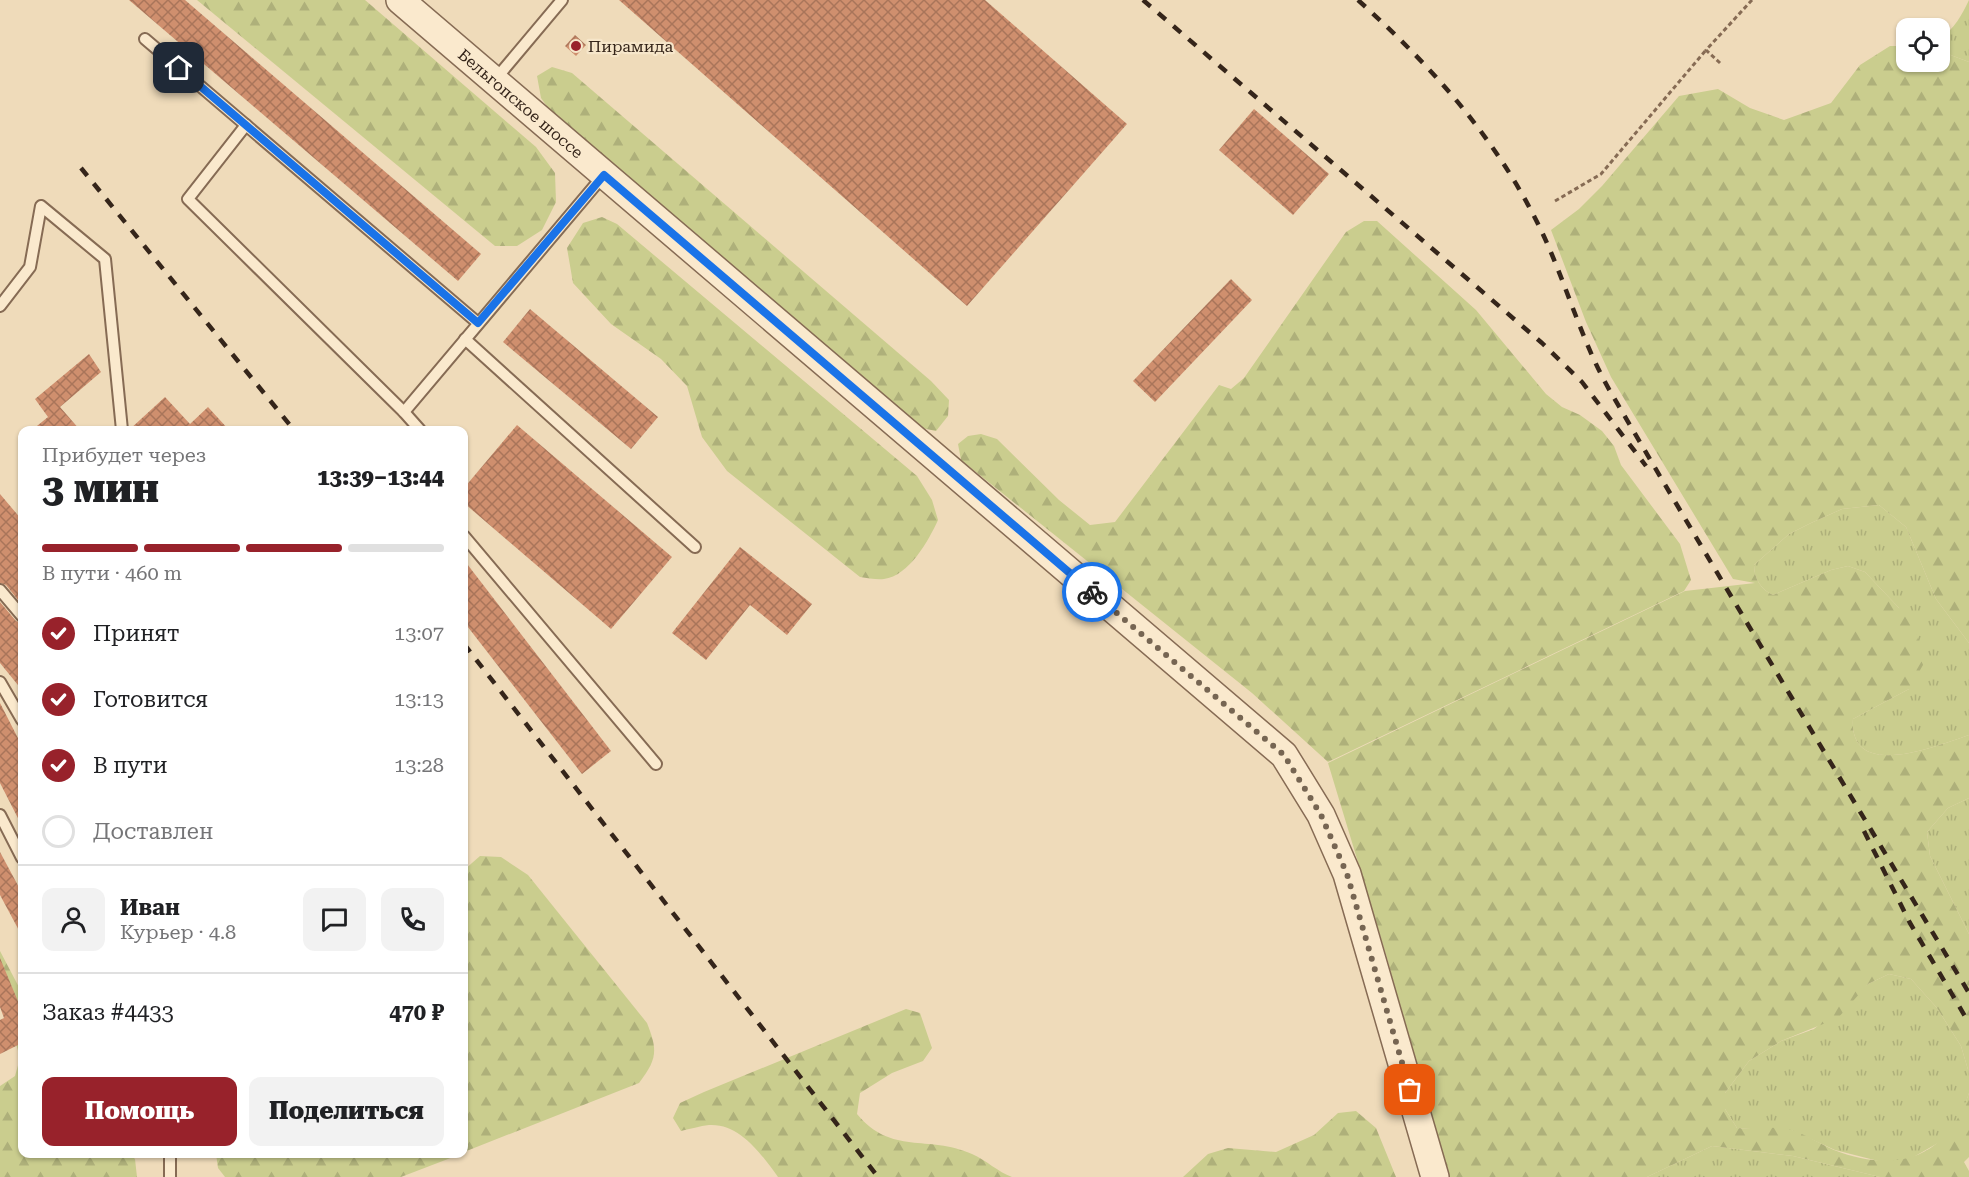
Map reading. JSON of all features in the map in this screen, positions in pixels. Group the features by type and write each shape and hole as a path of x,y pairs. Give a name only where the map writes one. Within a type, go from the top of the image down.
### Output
{"street":[{"name":"Бельгопское шоссе","path":"400,0 1284,755 1321,815 1347,874 1435,1177"}],"lane":[{"path":"494,81 562,0"},
{"path":"145,39 478,323"},
{"path":"246,125 188,199 416,426"},
{"path":"404,412 604,175"},
{"path":"0,306 30,267 41,206 105,259 122,426"},
{"path":"465,339 695,547"},
{"path":"468,541 657,764"},
{"path":"0,590 18,611"},
{"path":"0,682 18,713"},
{"path":"0,815 18,850"},
{"path":"170,1158 170,1177"}],"path":[{"path":"1555,201 1601,174 1706,50 1752,0"},
{"path":"1706,50 1720,63"}],"green space":[{"path":"197,0 365,0 536,147 555,173 556,202 542,230 517,246 495,246"},
{"path":"1969,0 1969,62 1950,55 1950,30"},
{"path":"1890,46 1896,46 1896,72 1950,72 1950,55 1969,62 1969,643 1936,599 1906,527 1879,505 1842,509 1789,534 1754,565 1754,570 1762,587 1773,595 1831,570 1848,566 1865,572 1899,608 1916,631 1923,665 1909,689 1853,719 1855,738 1865,750 1879,755 1897,755 1969,735 1969,798 1948,808 1927,832 1930,856 1969,934 1969,1073 1961,1046 1937,1008 1911,979 1889,974 1868,984 1838,1018 1781,1041 1749,1061 1725,1093 1725,1109 1737,1128 1792,1130 1834,1150 1857,1157 1898,1160 1916,1155 1933,1146 1947,1133 1959,1115 1969,1093 1969,1157 1964,1162 1969,1171 1969,1177 1880,1177 1793,1156 1712,1146 1647,1177 1446,1177 1387,958 1328,763 1685,591 1755,583 1733,579 1611,377 1586,322 1551,230 1579,209 1602,186 1679,96 1718,89 1750,108 1784,120 1831,103 1860,65"},
{"path":"552,67 572,73 931,381 949,400 948,416 936,431 912,426 556,119 541,98 537,76"},
{"path":"602,217 617,224 917,476 932,500 938,520 924,547 902,571 884,579 860,577 727,471 702,437 687,386 661,359 611,324 573,283 567,248 583,223"},
{"path":"1364,221 1377,221 1476,310 1546,394 1562,407 1580,415 1602,431 1614,446 1621,465 1680,544 1691,580 1684,591 1328,762 1252,693 961,460 958,444 968,436 981,434 997,439 1059,500 1090,525 1115,522 1219,385 1231,389 1244,378 1346,232"},
{"path":"1879,505 1906,527 1936,599 1969,643 1969,735 1897,755 1879,755 1865,750 1855,738 1853,719 1909,689 1899,608 1865,572 1848,566 1831,570 1773,595 1762,587 1754,570 1754,565 1789,534 1842,509"},
{"path":"1969,798 1969,934 1930,856 1927,832 1948,808"},
{"path":"480,856 501,857 528,875 647,1023 653,1041 654,1054 639,1083 468,1150 468,866"},
{"path":"0,951 18,985 18,1051 0,986"},
{"path":"1889,974 1911,979 1937,1008 1961,1046 1969,1073 1969,1093 1962,1114 1945,1139 1910,1159 1886,1163 1835,1150 1791,1130 1737,1128 1725,1109 1725,1093 1749,1061 1781,1041 1814,1029 1868,984"},
{"path":"906,1009 920,1013 932,1048 923,1061 892,1073 860,1093 857,1114 870,1127 883,1135 897,1140 956,1148 972,1154 1012,1177 778,1177 757,1150 731,1129 709,1125 681,1131 673,1118 680,1103"},
{"path":"18,1065 18,1158 134,1158 137,1177 0,1177 0,1086 15,1076"},
{"path":"1356,1111 1376,1128 1396,1177 1183,1177 1208,1154 1228,1148 1276,1152 1314,1135 1338,1113"},
{"path":"1712,1146 1793,1156 1880,1177 1647,1177"},
{"path":"217,1158 451,1158 401,1177 225,1177 218,1168"}],"building":[{"path":"129,0 185,0 481,254 458,281"},
{"path":"619,0 985,0 1127,124 967,306"},
{"name":"Пирамида","path":"575,35 586,45 576,56 565,46"},
{"path":"1254,109 1329,174 1293,215 1219,150"},
{"path":"1231,279 1252,300 1155,402 1133,381"},
{"path":"530,309 658,417 631,449 503,342"},
{"path":"89,354 101,372 60,407 77,426 37,426 48,417 35,399"},
{"path":"165,397 190,424 208,407 225,426 133,426"},
{"path":"517,425 672,557 611,629 468,506 468,483"},
{"path":"0,494 18,515 18,600 6,585 0,583"},
{"path":"740,547 812,604 787,635 750,605 706,660 672,633"},
{"path":"468,565 611,751 582,774 468,627"},
{"path":"0,602 18,622 18,685 0,663"},
{"path":"0,703 18,738 18,818 0,783"},
{"path":"0,852 18,886 18,929 0,895"},
{"path":"0,958 18,1001 18,1045 0,1054 0,1020 4,1018 0,1007"}],"railway":[{"path":"1143,0 1542,343 1582,382 1646,466"},
{"path":"1358,0 1434,74 1478,128 1518,187 1555,261 1589,349 1610,391 1969,993"},
{"path":"81,168 291,426"},
{"path":"468,649 878,1177"},
{"path":"1864,831 1910,923 1969,1023"}],"way so far":[{"path":"1092,592 1284,755 1321,815 1347,874 1410,1090"}],"place":[{"name":"Пирамида","path":"576,46"}],"route":[{"path":"179,68 478,323 604,175 1092,592"}]}
